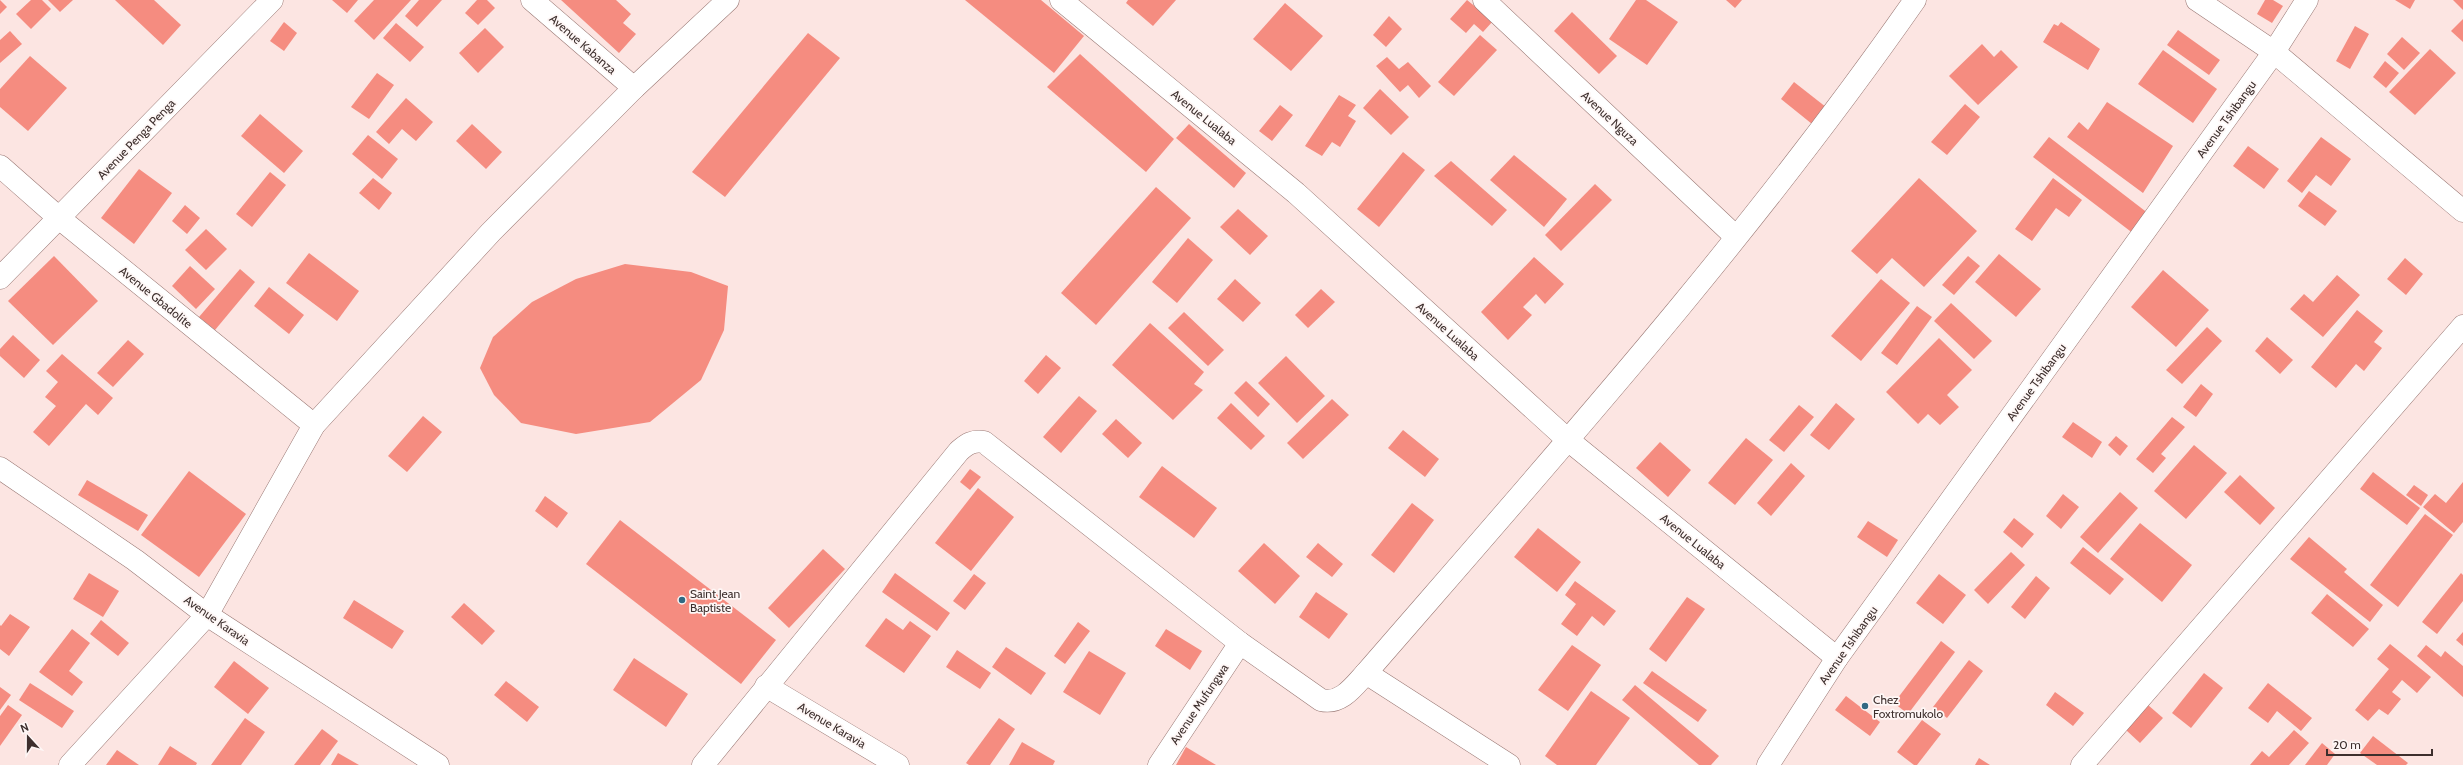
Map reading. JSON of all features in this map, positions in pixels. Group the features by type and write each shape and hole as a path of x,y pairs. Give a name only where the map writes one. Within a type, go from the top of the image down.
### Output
{"street":[{"name":"Avenue Penga Penga","path":"0,278 272,0"},
{"name":"Avenue Kabanza","path":"532,0 634,88"},
{"path":"70,765 207,615 314,426 491,232 634,88 728,0"},
{"name":"Avenue Lualaba","path":"1060,0 1296,193 1568,440 1837,658"},
{"name":"Avenue Nguza","path":"1484,0 1735,236"},
{"path":"703,765 959,451 968,444 978,441 984,442 1240,643 1321,700 1328,702 1340,698 1366,673 1649,346 1857,83 1915,0"},
{"path":"2198,0 2274,52 2462,208"},
{"name":"Avenue Tshibangu","path":"1768,765 1837,658 2274,52 2307,0"},
{"name":"Avenue Gbadolite","path":"0,166 59,218 314,426"},
{"path":"2082,765 2463,326"},
{"name":"Avenue Karavia","path":"0,468 135,560 207,615 438,765"},
{"name":"Avenue Mufungwa","path":"1159,765 1240,643"},
{"path":"1366,673 1509,765"},
{"name":"Avenue Karavia","path":"766,686 898,765"}],"building":[{"path":"0,0 7,7 0,14"},
{"path":"31,0 42,0 51,9 31,29 16,14"},
{"path":"48,0 73,0 60,12"},
{"path":"115,0 154,0 181,25 163,45"},
{"path":"332,0 358,0 347,13"},
{"path":"374,0 411,0 374,40 354,21"},
{"path":"419,0 442,0 417,27 405,16"},
{"path":"477,0 487,0 495,8 478,25 465,13"},
{"path":"561,0 616,0 631,14 623,23 636,34 619,53"},
{"path":"965,0 1041,0 1084,36 1054,73"},
{"path":"1128,0 1176,0 1153,26 1126,3"},
{"path":"1467,0 1493,21 1483,32 1474,24 1466,33 1450,19"},
{"path":"1636,0 1646,0 1678,22 1647,65 1609,39"},
{"path":"1726,0 1742,0 1735,8"},
{"path":"2265,0 2273,0 2283,6 2272,23 2257,14"},
{"path":"2395,0 2415,0 2410,9"},
{"path":"2453,0 2463,0 2463,10"},
{"path":"1285,3 1323,36 1291,71 1253,39"},
{"path":"1572,12 1617,56 1599,74 1554,31"},
{"path":"1389,16 1402,29 1386,47 1373,35"},
{"path":"2463,19 2463,42 2451,31"},
{"path":"284,22 297,33 284,51 270,41"},
{"path":"2061,22 2100,49 2088,70 2043,42 2054,24 2058,26"},
{"path":"396,23 424,47 410,62 383,38"},
{"path":"2355,26 2369,34 2350,69 2336,61"},
{"path":"485,28 504,47 478,73 459,53"},
{"path":"2178,30 2220,60 2209,75 2167,45"},
{"path":"10,31 22,44 0,63 0,40"},
{"path":"808,33 840,58 725,197 692,172"},
{"path":"1480,35 1497,50 1454,96 1438,82"},
{"path":"2402,37 2420,53 2404,70 2387,54"},
{"path":"1982,44 1994,57 2001,50 2018,67 1978,105 1949,76"},
{"path":"2430,49 2456,73 2415,115 2389,92"},
{"path":"2163,50 2217,89 2193,123 2138,84"},
{"path":"1080,54 1174,139 1146,172 1047,87"},
{"path":"30,56 67,88 28,131 0,107 0,89"},
{"path":"1387,57 1399,69 1408,62 1431,86 1419,98 1408,85 1400,92 1376,66"},
{"path":"2385,61 2399,73 2386,88 2373,77"},
{"path":"377,73 394,85 369,119 351,107"},
{"path":"1794,82 1831,111 1817,128 1781,99"},
{"path":"1380,89 1409,117 1391,135 1363,108"},
{"path":"1339,95 1356,105 1348,116 1356,121 1340,147 1332,142 1322,156 1305,146"},
{"path":"406,98 433,122 416,141 402,129 389,144 376,132"},
{"path":"2107,102 2173,146 2143,193 2067,137 2079,122 2088,130"},
{"path":"1965,104 1980,117 1947,155 1931,142"},
{"path":"1280,105 1293,115 1272,141 1259,131"},
{"path":"260,114 303,151 284,173 241,136"},
{"path":"472,124 502,152 486,169 456,141"},
{"path":"1189,124 1246,173 1234,188 1176,138"},
{"path":"368,135 398,159 382,179 352,154"},
{"path":"2049,137 2149,214 2134,234 2033,157"},
{"path":"2321,137 2351,159 2331,186 2316,175 2302,193 2287,181"},
{"path":"2248,146 2279,169 2264,189 2233,166"},
{"path":"1403,152 1425,170 1379,227 1357,209"},
{"path":"1514,155 1567,199 1544,227 1490,180"},
{"path":"1451,161 1507,210 1492,226 1434,176"},
{"path":"139,169 172,193 134,244 101,218"},
{"path":"270,172 286,185 252,227 236,214"},
{"path":"373,178 392,193 379,210 359,193"},
{"path":"1919,178 1977,231 1924,287 1892,258 1877,274 1851,251"},
{"path":"2053,178 2082,200 2069,217 2056,208 2032,241 2015,229"},
{"path":"1595,184 1612,200 1561,251 1545,235"},
{"path":"1156,187 1191,218 1096,325 1061,293"},
{"path":"2309,191 2337,211 2325,226 2298,206"},
{"path":"185,205 200,218 187,234 172,221"},
{"path":"1238,209 1268,236 1250,255 1220,227"},
{"path":"206,229 227,249 206,270 185,250"},
{"path":"1188,238 1213,260 1177,303 1152,282"},
{"path":"309,253 359,291 337,321 286,283"},
{"path":"1999,254 2041,289 2016,317 1975,282"},
{"path":"54,256 98,301 53,345 8,301"},
{"path":"1968,256 1980,266 1954,295 1942,285"},
{"path":"1534,257 1564,284 1545,304 1536,294 1523,307 1532,315 1508,340 1481,312"},
{"path":"2405,258 2423,274 2406,295 2387,279"},
{"path":"625,264 691,272 728,286 724,330 701,380 650,422 576,434 521,423 494,395 480,368 493,337 532,302 576,279"},
{"path":"190,266 215,289 196,309 172,286"},
{"path":"240,269 255,282 215,330 199,317"},
{"path":"2163,270 2209,310 2176,347 2131,307"},
{"path":"2337,275 2360,295 2323,337 2290,309 2304,294 2313,302"},
{"path":"1235,279 1261,303 1243,322 1217,299"},
{"path":"1881,279 1910,303 1861,361 1831,336"},
{"path":"269,287 304,315 289,334 254,306"},
{"path":"1321,289 1335,302 1308,328 1295,315"},
{"path":"1951,303 1992,341 1974,359 1934,321"},
{"path":"1917,306 1932,317 1897,365 1881,353"},
{"path":"2357,310 2383,331 2374,342 2382,348 2364,371 2356,364 2336,388 2311,367"},
{"path":"1184,312 1224,350 1208,366 1168,328"},
{"path":"1150,323 1204,372 1194,384 1203,390 1173,420 1112,365"},
{"path":"2207,327 2222,341 2182,384 2166,370"},
{"path":"13,335 40,360 24,378 0,356 0,349"},
{"path":"2267,337 2293,360 2280,374 2255,351"},
{"path":"1939,338 1972,370 1947,395 1959,407 1940,425 1928,414 1918,424 1886,392"},
{"path":"128,340 144,354 113,387 97,373"},
{"path":"62,354 113,398 98,415 86,404 49,446 33,432 56,406 45,397 58,382 46,371"},
{"path":"1046,355 1061,368 1038,394 1024,381"},
{"path":"1286,356 1325,396 1297,423 1258,383"},
{"path":"1246,381 1270,404 1258,417 1234,393"},
{"path":"2201,384 2213,394 2196,417 2183,407"},
{"path":"1079,396 1097,411 1061,453 1043,437"},
{"path":"1332,399 1349,415 1303,459 1287,443"},
{"path":"1231,403 1265,436 1251,450 1217,418"},
{"path":"1836,403 1855,419 1829,450 1810,435"},
{"path":"1799,405 1814,417 1784,452 1769,440"},
{"path":"423,416 442,432 407,472 388,456"},
{"path":"2172,417 2185,427 2161,454 2166,458 2153,473 2136,459"},
{"path":"1116,419 1142,443 1128,458 1102,434"},
{"path":"2073,422 2102,442 2092,458 2062,437"},
{"path":"1403,430 1439,459 1425,477 1388,448"},
{"path":"2116,436 2128,446 2120,456 2108,445"},
{"path":"1746,438 1773,460 1735,505 1708,483"},
{"path":"1660,442 1691,470 1668,497 1636,468"},
{"path":"2194,445 2227,473 2186,519 2154,491"},
{"path":"1791,463 1805,476 1771,516 1757,503"},
{"path":"1162,466 1217,508 1194,538 1139,497"},
{"path":"970,469 981,477 970,490 960,482"},
{"path":"189,471 246,514 199,577 141,535"},
{"path":"2373,472 2420,508 2407,525 2360,489"},
{"path":"2240,475 2275,508 2260,525 2224,492"},
{"path":"87,480 148,515 138,531 78,495"},
{"path":"2463,482 2463,522 2454,533 2423,507 2435,494 2446,503"},
{"path":"2414,485 2428,495 2421,506 2406,495"},
{"path":"978,488 1014,517 971,571 935,543"},
{"path":"2120,492 2138,508 2098,553 2080,537"},
{"path":"2063,494 2079,507 2061,529 2046,516"},
{"path":"545,496 568,513 557,528 535,511"},
{"path":"1412,503 1434,520 1394,573 1371,555"},
{"path":"2425,514 2453,535 2398,607 2370,585"},
{"path":"2014,518 2034,534 2022,548 2003,532"},
{"path":"620,520 776,640 741,684 586,564"},
{"path":"1868,521 1898,540 1887,557 1857,537"},
{"path":"2140,523 2192,565 2162,602 2110,559"},
{"path":"1538,528 1581,562 1557,592 1514,557"},
{"path":"2309,537 2347,569 2344,572 2383,605 2370,622 2290,559"},
{"path":"1264,543 1300,576 1275,604 1238,571"},
{"path":"1318,543 1343,564 1332,577 1306,557"},
{"path":"2083,547 2124,579 2110,595 2070,563"},
{"path":"823,549 845,569 789,628 768,608"},
{"path":"2011,552 2025,565 1988,604 1974,590"},
{"path":"89,573 119,591 103,617 73,599"},
{"path":"895,573 950,613 937,631 882,592"},
{"path":"2461,573 2463,575 2463,601 2437,634 2422,622"},
{"path":"974,574 986,583 965,610 953,601"},
{"path":"1939,574 1966,595 1943,624 1916,603"},
{"path":"2036,576 2050,588 2025,619 2011,607"},
{"path":"1575,581 1616,611 1604,626 1592,616 1577,636 1561,624 1576,604 1565,595"},
{"path":"1316,592 1348,614 1329,639 1299,617"},
{"path":"2327,594 2369,629 2353,647 2311,613"},
{"path":"1687,597 1705,609 1666,662 1649,649"},
{"path":"354,600 404,631 392,649 343,618"},
{"path":"464,603 495,631 482,645 451,617"},
{"path":"10,614 30,627 9,656 0,649 0,625 1,626"},
{"path":"886,618 903,630 910,621 931,636 904,673 865,646"},
{"path":"101,620 129,643 118,656 90,634"},
{"path":"1078,622 1090,631 1065,664 1054,656"},
{"path":"72,629 90,643 69,671 83,682 72,696 39,672"},
{"path":"1166,629 1202,651 1190,670 1155,646"},
{"path":"2463,632 2463,646 2456,640"},
{"path":"1941,641 1955,652 1908,714 1894,703"},
{"path":"2390,644 2431,677 2417,693 2402,680 2392,692 2401,699 2388,715 2379,709 2368,721 2355,710 2389,669 2377,659"},
{"path":"1572,645 1601,665 1568,711 1538,690"},
{"path":"2426,645 2441,657 2445,651 2463,666 2463,697 2417,656"},
{"path":"1006,647 1046,673 1031,695 992,667"},
{"path":"957,650 991,673 980,689 946,667"},
{"path":"1089,651 1126,673 1100,715 1063,692"},
{"path":"634,658 688,694 666,727 613,690"},
{"path":"1969,660 1983,671 1947,718 1933,707"},
{"path":"234,661 269,688 248,714 214,687"},
{"path":"1652,671 1707,710 1698,722 1643,683"},
{"path":"2204,673 2223,688 2191,728 2172,713"},
{"path":"506,681 539,707 527,722 494,695"},
{"path":"30,683 74,711 62,728 19,700"},
{"path":"2268,683 2312,718 2301,731 2277,711 2268,723 2248,708"},
{"path":"1635,685 1719,756 1711,765 1699,765 1622,700"},
{"path":"0,687 11,695 0,710"},
{"path":"1591,691 1630,718 1596,765 1557,765 1545,756"},
{"path":"2055,692 2084,713 2073,726 2046,705"},
{"path":"1846,696 1880,722 1870,736 1835,710"},
{"path":"8,705 22,715 0,746 0,716"},
{"path":"2148,705 2163,718 2140,743 2126,730"},
{"path":"245,718 265,732 241,765 211,765"},
{"path":"999,718 1015,729 990,765 969,765 966,763"},
{"path":"1922,720 1941,734 1917,765 1914,765 1897,752"},
{"path":"322,729 338,741 320,765 294,765"},
{"path":"2294,730 2309,743 2289,765 2250,765 2262,751 2269,757"},
{"path":"2373,736 2408,763 2406,765 2377,765 2360,753"},
{"path":"1022,742 1055,761 1053,765 1009,765"},
{"path":"2322,743 2335,754 2327,765 2305,765"},
{"path":"170,746 197,763 196,765 158,765"},
{"path":"1186,747 1216,765 1176,765"},
{"path":"117,750 139,765 106,765"},
{"path":"338,753 359,765 331,765"},
{"path":"1979,758 1990,765 1975,765"}],"place":[{"name":"Saint Jean Baptiste","path":"682,600"},
{"name":"Chez Foxtromukolo","path":"1865,706"}]}
